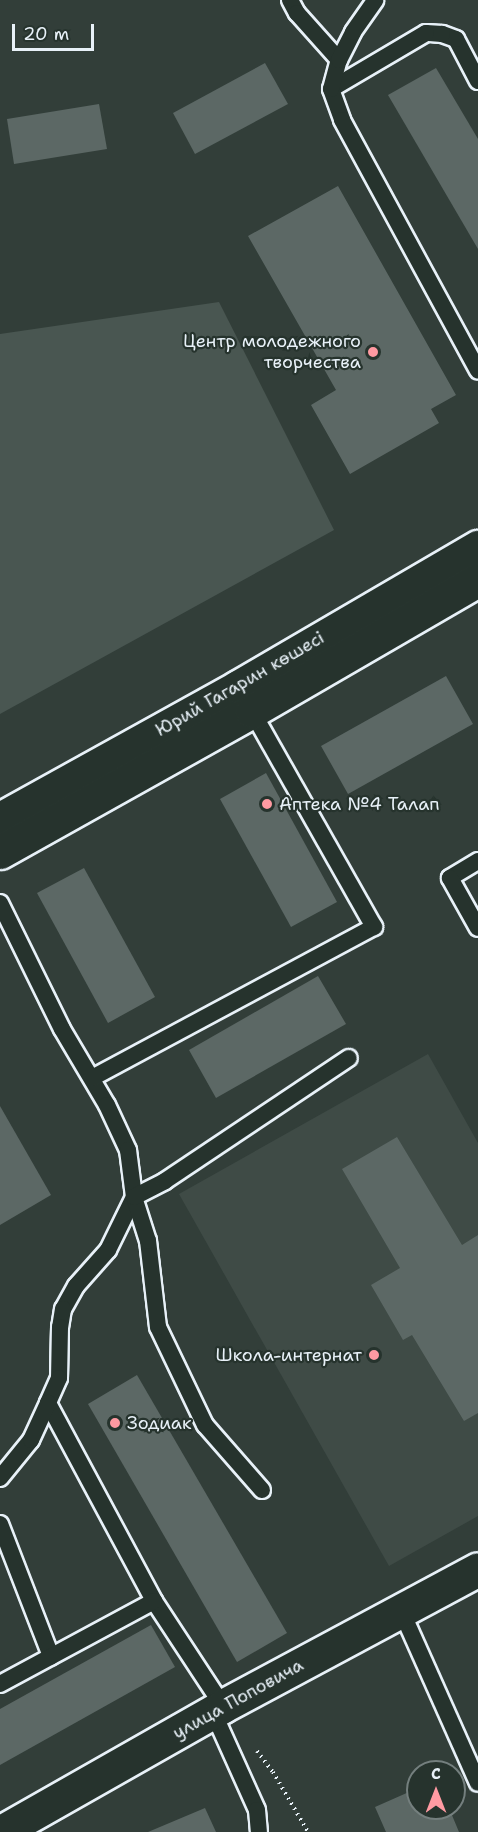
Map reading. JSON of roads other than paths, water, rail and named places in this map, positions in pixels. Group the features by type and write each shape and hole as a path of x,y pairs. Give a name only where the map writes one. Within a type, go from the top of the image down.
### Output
{"main road":[{"name":"Юрий Гагарин көшесі","path":"0,852 252,711 473,573"},
{"name":"Юрий Гагарин көшесі","path":"0,819 238,687 473,573"},
{"name":"улица Поповича","path":"1,1832 218,1709 478,1569"}],"lane":[{"path":"290,0 297,14 339,60"},
{"path":"375,0 352,32 339,60 331,89 342,120 478,371"},
{"path":"331,89 426,33 442,34 456,39 478,81"},
{"path":"92,1078 374,927 252,711"},
{"path":"478,861 450,878 478,928"},
{"path":"0,903 63,1029 92,1078 128,1150 134,1197 148,1241 158,1327 205,1425 262,1490"},
{"path":"0,1478 31,1440 59,1378 60,1327 63,1309 76,1286 108,1250 134,1197 165,1181 349,1058"},
{"path":"48,1403 154,1601 218,1709 256,1810 259,1832"},
{"path":"0,1524 51,1656"},
{"path":"0,1684 154,1601"},
{"path":"401,1610 478,1783"}],"place":[{"name":"Центр молодежного творчества","path":"373,352"},
{"name":"Аптека №4 Талап","path":"267,804"},
{"name":"Школа-интернат","path":"374,1355"},
{"name":"Зодиак","path":"115,1423"}]}
